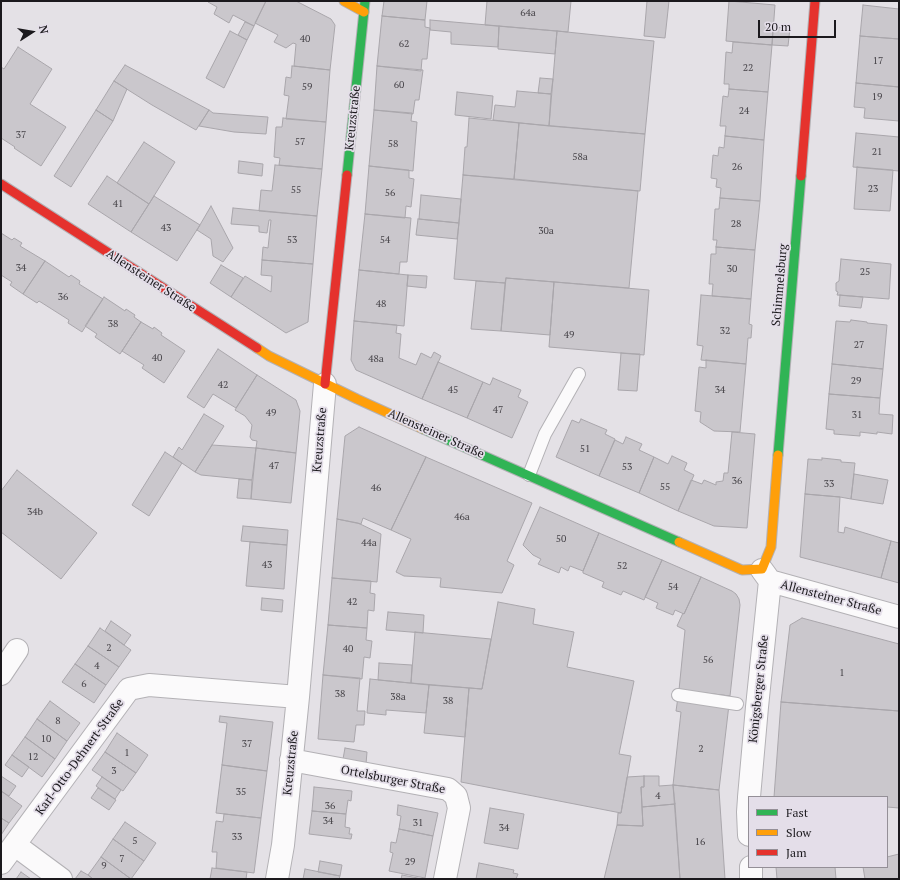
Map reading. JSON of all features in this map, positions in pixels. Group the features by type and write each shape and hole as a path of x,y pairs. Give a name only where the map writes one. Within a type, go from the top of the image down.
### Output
{"street":[{"path":"344,1 364,12"},
{"name":"Kreuzstraße","path":"276,879 283,845 298,697 325,384 365,1"},
{"name":"Schimmelsburg","path":"766,575 771,547 815,1"},
{"name":"Allensteiner Straße","path":"1,184 269,356 325,384 742,570 766,575 899,617"},
{"name":"Königsberger Straße","path":"749,796 766,575"},
{"path":"1,674 17,650"},
{"name":"Karl-Otto-Dehnert-Straße","path":"1,863 129,689 149,685 298,697"},
{"name":"Ortelsburger Straße","path":"291,760 448,789 456,796 459,808 445,879"},
{"path":"15,845 61,879"},
{"path":"751,868 751,879"}],"lane":[{"path":"529,475 545,434 579,374"},
{"path":"678,695 737,704"}],"building":[{"path":"266,1 254,26 233,15 229,23 214,14 217,7 208,2"},
{"path":"266,1 296,1 331,19 335,25 330,70 294,66 296,44 293,43 286,48 274,42 278,35 255,23"},
{"path":"384,1 427,1 425,20 382,16"},
{"path":"487,1 571,1 568,32 485,25"},
{"path":"647,1 669,1 665,38 644,36"},
{"path":"729,1 775,5 772,45 726,41"},
{"path":"863,5 899,9 899,39 860,36"},
{"path":"382,16 425,20 425,27 430,28 427,59 422,59 421,71 377,66"},
{"path":"430,20 499,26 498,47 451,44 451,32 430,30"},
{"path":"245,22 254,26 247,40 238,35"},
{"path":"499,26 557,31 555,54 498,49"},
{"path":"773,27 790,28 788,46 772,45"},
{"path":"230,31 247,40 224,88 206,78"},
{"path":"557,31 654,41 645,134 549,126"},
{"path":"860,36 899,39 899,87 856,83"},
{"path":"733,42 772,45 768,92 729,89 729,84 724,84 726,52 732,53"},
{"path":"18,47 52,69 30,104 66,127 41,166 1,138 1,67 4,69"},
{"path":"125,65 209,110 196,130 114,81"},
{"path":"292,66 330,70 326,122 286,119 289,96 284,95 286,77 291,78"},
{"path":"377,66 423,70 419,100 415,100 413,114 374,110"},
{"path":"540,78 553,79 551,94 538,93"},
{"path":"114,81 127,89 113,121 96,110"},
{"path":"856,83 899,87 899,121 864,118 865,108 854,107"},
{"path":"729,89 768,92 764,140 725,136 726,126 720,126 723,96 728,97"},
{"path":"517,91 551,94 549,126 493,120 495,105 515,107"},
{"path":"457,92 493,96 491,119 455,115"},
{"path":"96,110 113,121 71,187 54,176"},
{"path":"209,110 213,113 268,117 266,134 234,132 199,126"},
{"path":"374,110 412,113 411,121 417,122 413,171 369,166"},
{"path":"283,118 326,122 322,169 279,165 280,158 274,157 276,127 282,127"},
{"path":"469,118 519,123 514,179 463,175"},
{"path":"519,123 645,134 640,191 514,179"},
{"path":"856,133 899,137 899,171 853,167"},
{"path":"725,136 764,140 760,201 720,198 721,188 716,187 717,179 711,178 713,155 718,156 719,147 724,148"},
{"path":"144,142 175,162 149,204 117,183"},
{"path":"239,161 263,164 262,176 238,173"},
{"path":"275,165 322,169 317,216 259,211 261,190 272,191"},
{"path":"369,166 409,170 409,178 414,179 411,207 406,206 405,218 365,214"},
{"path":"857,167 893,170 890,211 854,209"},
{"path":"463,175 638,191 629,288 506,278 505,283 454,279"},
{"path":"107,176 149,204 131,232 88,204"},
{"path":"421,195 461,199 459,223 419,219"},
{"path":"154,196 200,225 177,261 131,232"},
{"path":"720,198 760,201 755,250 716,247 717,240 713,240 715,209 719,209"},
{"path":"211,206 233,248 223,262 213,256 211,239 197,230"},
{"path":"233,208 317,216 313,264 262,260 263,247 268,248 271,220 269,220 267,233 259,232 259,226 231,224"},
{"path":"365,214 411,218 407,262 400,262 399,274 359,270"},
{"path":"418,219 459,223 457,239 416,235"},
{"path":"1,233 12,240 14,238 22,243 20,246 45,261 23,294 10,285 12,282 1,275"},
{"path":"716,247 755,250 751,299 712,296 713,284 709,284 711,254 716,254"},
{"path":"841,259 891,264 889,299 837,295 838,292 836,291 836,283 839,281"},
{"path":"262,260 313,264 308,322 286,333 231,297 245,276 271,292 272,276 261,275"},
{"path":"45,261 69,277 71,275 80,281 79,284 103,299 82,332 68,323 69,320 39,301 37,303 23,294"},
{"path":"221,265 243,278 231,297 210,283"},
{"path":"359,270 408,275 404,326 354,321"},
{"path":"408,275 427,276 426,288 407,286"},
{"path":"506,278 554,282 550,335 501,331"},
{"path":"476,281 505,283 501,331 471,329"},
{"path":"554,282 649,290 644,355 549,347"},
{"path":"701,295 751,299 749,324 752,325 751,338 748,338 746,364 701,360 703,346 697,345"},
{"path":"840,295 863,297 861,308 839,306"},
{"path":"104,297 125,311 126,309 135,315 134,317 141,322 120,354 95,337 97,334 85,326"},
{"path":"851,320 887,325 883,369 832,364 836,321 850,322"},
{"path":"354,321 397,325 396,333 401,334 399,358 416,365 421,353 431,358 434,352 441,356 422,399 356,370 351,360"},
{"path":"141,322 153,329 154,327 162,333 161,335 185,351 164,383 142,368 144,365 122,351"},
{"path":"218,349 257,375 236,408 213,394 204,408 187,397"},
{"path":"621,353 640,354 637,391 618,390"},
{"path":"706,360 746,364 740,432 714,431 700,422 701,412 695,411 699,367 706,368"},
{"path":"438,362 483,382 467,418 422,399"},
{"path":"832,364 883,369 880,398 829,394"},
{"path":"257,375 296,400 300,411 296,453 256,448 257,441 252,440 250,437 252,425 245,416 235,410"},
{"path":"493,378 521,390 518,397 528,402 512,438 467,418 483,382 490,385"},
{"path":"829,394 880,398 879,414 893,415 892,434 860,432 860,436 834,434 834,430 826,429"},
{"path":"204,414 224,426 195,472 173,457 179,447 182,450"},
{"path":"581,419 607,430 605,434 615,439 599,476 556,457 572,420 579,423"},
{"path":"359,427 426,457 391,530 363,518 361,524 337,519 345,436"},
{"path":"732,432 755,434 747,528 714,526 678,511 691,480 702,484 704,480 716,485 716,482 723,481 724,473 728,473"},
{"path":"626,437 642,444 639,450 654,457 639,493 599,476 615,440 623,444"},
{"path":"212,445 256,448 252,480 201,475 195,472"},
{"path":"256,448 296,453 291,503 251,499"},
{"path":"165,452 182,463 149,516 132,505"},
{"path":"672,456 687,463 684,470 694,475 678,511 639,493 654,457 668,464"},
{"path":"426,457 532,503 507,561 514,565 502,593 440,587 441,578 404,576 396,572 411,539 391,530"},
{"path":"822,458 855,463 851,499 805,494 808,459 822,460"},
{"path":"17,470 97,533 61,579 1,532 1,491"},
{"path":"854,474 888,480 883,504 851,499"},
{"path":"239,479 252,480 251,499 237,498"},
{"path":"805,494 840,497 838,532 844,533 845,527 891,541 881,578 800,557"},
{"path":"540,507 599,533 583,571 570,566 568,571 561,567 559,573 538,564 541,559 533,555 523,545"},
{"path":"337,519 358,523 381,534 377,582 332,578"},
{"path":"243,526 288,530 287,545 241,541"},
{"path":"599,533 662,560 644,600 623,591 621,595 602,587 604,582 583,573"},
{"path":"891,541 899,543 899,583 881,578"},
{"path":"250,542 287,545 284,589 246,586"},
{"path":"662,560 701,577 684,614 675,610 673,615 656,608 658,603 645,597"},
{"path":"701,577 732,591 739,599 740,605 730,696 679,690 685,630 677,626"},
{"path":"332,578 371,581 370,593 375,594 374,611 368,610 367,628 328,625"},
{"path":"262,598 283,600 282,612 261,610"},
{"path":"498,602 535,609 533,624 574,632 567,667 634,681 619,754 631,756 621,813 461,782 469,688 482,689"},
{"path":"388,612 424,615 423,633 386,630"},
{"path":"802,618 899,644 899,711 781,702 790,625"},
{"path":"111,621 131,635 124,645 105,631"},
{"path":"328,625 367,628 366,640 372,641 370,658 364,657 362,679 323,675"},
{"path":"100,628 131,650 119,667 88,646"},
{"path":"415,632 491,639 482,689 411,683"},
{"path":"88,646 119,667 106,685 75,664"},
{"path":"379,663 412,665 411,683 378,680"},
{"path":"75,664 106,685 94,703 62,682"},
{"path":"323,675 360,678 357,711 365,711 364,725 356,725 354,742 318,739"},
{"path":"370,679 429,685 426,713 386,710 386,715 367,713"},
{"path":"429,685 469,688 465,737 424,733"},
{"path":"679,690 730,696 719,790 673,785 681,712 676,711"},
{"path":"50,701 80,723 67,741 37,719"},
{"path":"781,702 899,711 899,808 888,807 888,796 774,796"},
{"path":"220,716 273,722 267,771 222,765 227,723 219,722"},
{"path":"37,719 67,741 55,759 25,737"},
{"path":"117,733 148,755 136,773 105,752"},
{"path":"25,737 55,759 42,777 12,755"},
{"path":"345,748 367,752 366,764 343,759"},
{"path":"105,752 136,773 123,791 92,770"},
{"path":"12,755 29,767 22,777 5,765"},
{"path":"222,765 267,771 261,818 216,813"},
{"path":"1,776 16,786 9,796 1,791"},
{"path":"644,776 659,776 659,786 673,785 675,804 642,807 641,787 644,787"},
{"path":"644,776 644,787 641,787 643,826 617,825 618,813 621,813 627,777"},
{"path":"102,777 121,790 115,799 96,786"},
{"path":"673,785 719,790 725,879 680,879"},
{"path":"314,787 352,791 351,801 348,800 346,814 312,811"},
{"path":"98,788 116,800 109,810 91,798"},
{"path":"1,791 22,806 9,823 1,818"},
{"path":"675,804 680,879 604,879 617,825 643,826 642,807"},
{"path":"398,805 438,813 433,836 399,829 401,816 397,815"},
{"path":"490,808 524,814 518,849 484,843"},
{"path":"312,811 346,814 345,827 350,828 349,834 352,834 351,839 309,834"},
{"path":"224,814 261,818 254,873 216,868 217,852 212,852 216,821 223,822"},
{"path":"1,818 9,823 1,835"},
{"path":"125,822 156,843 144,861 113,839"},
{"path":"399,829 433,836 425,878 389,871 393,853 390,852 391,842 396,843"},
{"path":"113,839 144,861 131,879 101,857"},
{"path":"899,854 899,879 865,879 863,868 888,868 888,857"},
{"path":"101,857 131,879 93,879 88,875"},
{"path":"320,861 342,865 340,876 318,872"},
{"path":"479,863 514,870 513,873 518,874 516,879 476,879"},
{"path":"212,868 247,872 246,879 210,879"},
{"path":"776,868 835,868 836,879 777,879"},
{"path":"305,869 340,876 339,879 303,879"},
{"path":"81,871 88,875 93,879 75,879"},
{"path":"21,872 31,879 16,879"},
{"path":"402,875 423,879 401,879"}],"traffic: fast":[{"path":"347,175 365,1"},
{"path":"778,455 801,176"},
{"path":"423,429 679,542"}],"traffic: slow":[{"path":"344,1 364,12"},
{"path":"257,348 269,356 357,399 423,429"},
{"path":"679,542 742,570 762,569 771,547 778,455"}],"traffic: jam":[{"path":"801,176 815,1"},
{"path":"325,384 347,175"},
{"path":"1,184 257,348"}]}
